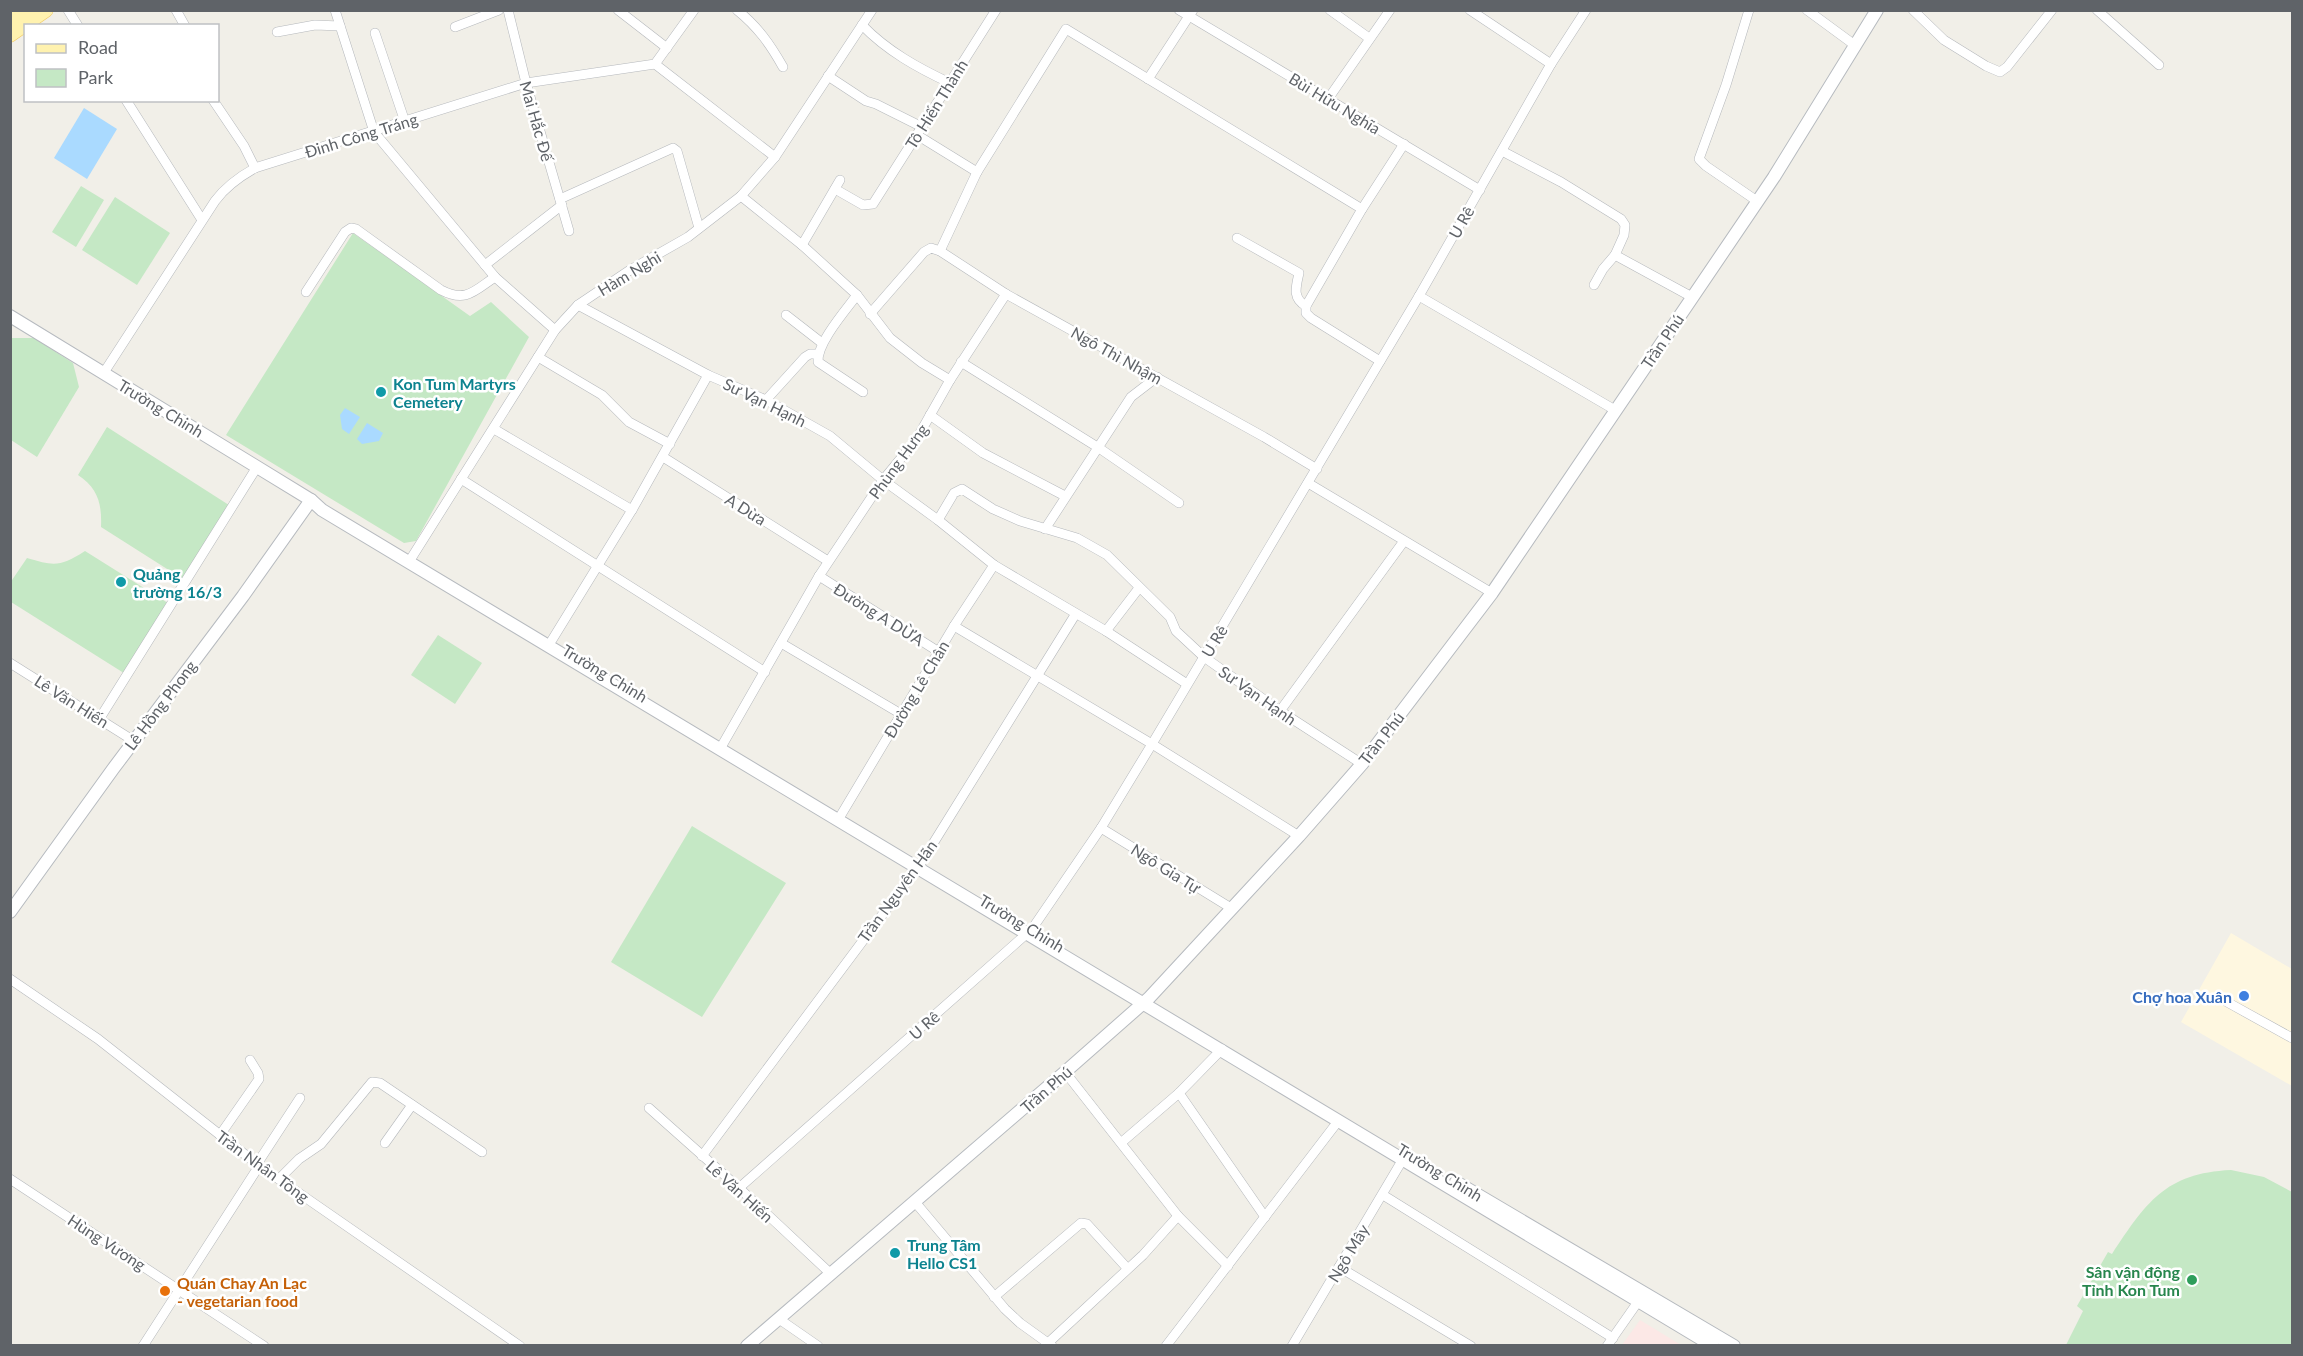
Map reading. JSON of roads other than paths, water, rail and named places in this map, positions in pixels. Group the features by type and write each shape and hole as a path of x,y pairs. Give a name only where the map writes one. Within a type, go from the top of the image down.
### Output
{"main road":[{"path":"10,21 25,10"},
{"path":"26,24 46,10"},
{"path":"10,35 24,25"}],"street":[{"path":"68,10 77,24"},
{"path":"176,10 184,24"},
{"path":"335,10 374,132 495,277 555,330"},
{"path":"455,27 499,10"},
{"name":"Mai Hắc Đế","path":"508,10 526,83 569,231"},
{"path":"618,10 667,48"},
{"path":"694,10 655,64 776,157"},
{"path":"737,10 763,35 783,67"},
{"name":"Hàm Nghi","path":"412,557 555,330 578,305 630,270 668,250 741,196 776,157 872,10"},
{"name":"Tô Hiến Thành","path":"835,189 863,206 869,206 877,198 996,10"},
{"name":"Bùi Hữu Nghĩa","path":"1179,10 1191,13 1480,190"},
{"path":"1330,10 1369,38"},
{"path":"1328,99 1390,10"},
{"path":"1470,10 1551,64"},
{"name":"U Rê","path":"739,1188 1030,932 1101,828 1152,744 1419,296 1551,64 1586,10"},
{"path":"1749,10 1700,159 1706,166 1757,201"},
{"path":"1807,10 1856,46"},
{"name":"Trần Phú","path":"747,1346 1146,1000 1299,836 1362,764 1492,593 1757,201 1877,10"},
{"path":"1913,10 1944,40 2000,72 2007,67 2052,10"},
{"path":"2097,10 2110,14 2159,65"},
{"path":"1148,79 1191,13"},
{"path":"277,32 315,25 340,26"},
{"path":"862,25 884,46 950,83"},
{"path":"870,314 924,252 931,248 940,250 977,172 1066,29 1362,209"},
{"path":"375,33 405,122"},
{"name":"Đinh Công Tráng","path":"103,374 225,188 255,168 526,83 655,64"},
{"path":"828,76 866,101 876,104 920,131 977,172"},
{"path":"127,102 202,220"},
{"path":"214,102 244,146 255,168"},
{"path":"1380,361 1311,318 1306,313 1306,306 1362,209 1404,144"},
{"path":"485,265 561,202 674,148 677,151 699,228"},
{"path":"1502,151 1561,182 1621,219 1625,225 1624,236 1615,255 1603,268 1594,285"},
{"path":"802,245 840,180"},
{"path":"741,196 802,245 856,295 890,338 922,363 950,380 1006,294"},
{"path":"306,292 345,232 351,228 356,229 441,290 454,296 467,296 495,277"},
{"path":"1237,238 1299,273 1295,294 1299,303 1306,306"},
{"name":"Ngô Thì Nhậm","path":"940,250 1006,294 1264,437 1317,469"},
{"path":"1615,255 1692,297"},
{"path":"856,295 822,343 817,354 818,362 824,367 863,392"},
{"path":"1419,296 1616,410"},
{"name":"Sư Vạn Hạnh","path":"578,305 708,375 766,400 830,436 993,565 1075,615 1106,631 1187,684"},
{"path":"786,315 822,343"},
{"name":"Trường Chinh","path":"12,319 311,500 322,510 1641,1297 1713,1346"},
{"path":"766,400 805,357 817,354"},
{"path":"538,357 602,395 629,422 670,444"},
{"path":"961,362 1099,448 1179,503"},
{"path":"552,640 632,510 708,375"},
{"path":"1045,529 1131,397 1157,377"},
{"name":"Phùng Hưng","path":"721,747 828,561 883,480 916,440 950,380"},
{"path":"930,415 983,453 1065,496"},
{"path":"494,429 632,510"},
{"name":"A Dừa","path":"663,457 828,561"},
{"path":"100,718 257,467"},
{"path":"461,479 765,672"},
{"path":"1308,483 1492,593"},
{"name":"Sư Vạn Hạnh","path":"938,520 954,493 963,489 993,509 1045,529 1077,538 1107,555 1170,617 1176,631 1204,657 1280,711 1362,764"},
{"name":"Trường Chinh","path":"311,500 326,503 552,640 721,747 841,814 919,866"},
{"name":"Lê Hồng Phong","path":"10,912 311,500"},
{"path":"1280,711 1404,541"},
{"name":"Đường Lê Chân","path":"841,814 993,565"},
{"name":"Đường A DỪA","path":"819,576 939,652"},
{"path":"1106,631 1139,588"},
{"name":"Trần Nguyên Hãn","path":"702,1156 919,866 1075,615"},
{"path":"954,626 1152,744 1299,836"},
{"path":"781,643 901,714"},
{"name":"Lê Văn Hiến","path":"10,663 134,741"},
{"name":"Ngô Gia Tự","path":"1101,828 1231,908"},
{"name":"Trần Nhân Tông","path":"10,979 98,1039 258,1165 520,1346"},
{"name":"Trường Chinh","path":"1146,1000 1403,1159 1641,1297 1734,1346"},
{"path":"2227,1002 2292,1038"},
{"path":"1122,1142 1179,1093 1222,1049"},
{"path":"220,1135 259,1079 250,1060"},
{"path":"1065,1072 1178,1215 1228,1266"},
{"path":"279,1179 299,1159 321,1144 372,1082 380,1083 482,1152"},
{"path":"1179,1093 1265,1217"},
{"path":"143,1346 181,1290 300,1098"},
{"path":"385,1143 412,1105"},
{"name":"Lê Văn Hiến","path":"649,1108 831,1274"},
{"path":"1166,1346 1339,1120"},
{"name":"Ngô Mây","path":"1292,1346 1403,1159"},
{"name":"Hùng Vương","path":"10,1179 264,1346"},
{"path":"1383,1195 1610,1342 1641,1297"},
{"path":"915,1202 994,1297 1020,1323 1050,1344 1156,1242 1178,1215"},
{"path":"994,1297 1081,1223 1088,1224 1127,1268"},
{"path":"1339,1267 1471,1346"},
{"path":"779,1319 818,1346"}],"water":[{"path":"84,108 117,129 87,179 54,158"},
{"path":"345,408 360,417 349,434 342,429 340,415"},
{"path":"367,423 383,433 379,441 362,444 357,439"}],"place":[{"name":"Kon Tum Martyrs Cemetery","path":"381,392"},
{"name":"Quảng trường 16/3","path":"121,582"},
{"name":"Chợ hoa Xuân","path":"2244,996"},
{"name":"Trung Tâm Hello CS1","path":"895,1253"},
{"name":"Sân vận động Tỉnh Kon Tum","path":"2192,1280"},
{"name":"Quán Chay An Lạc - vegetarian food","path":"165,1291"}]}
